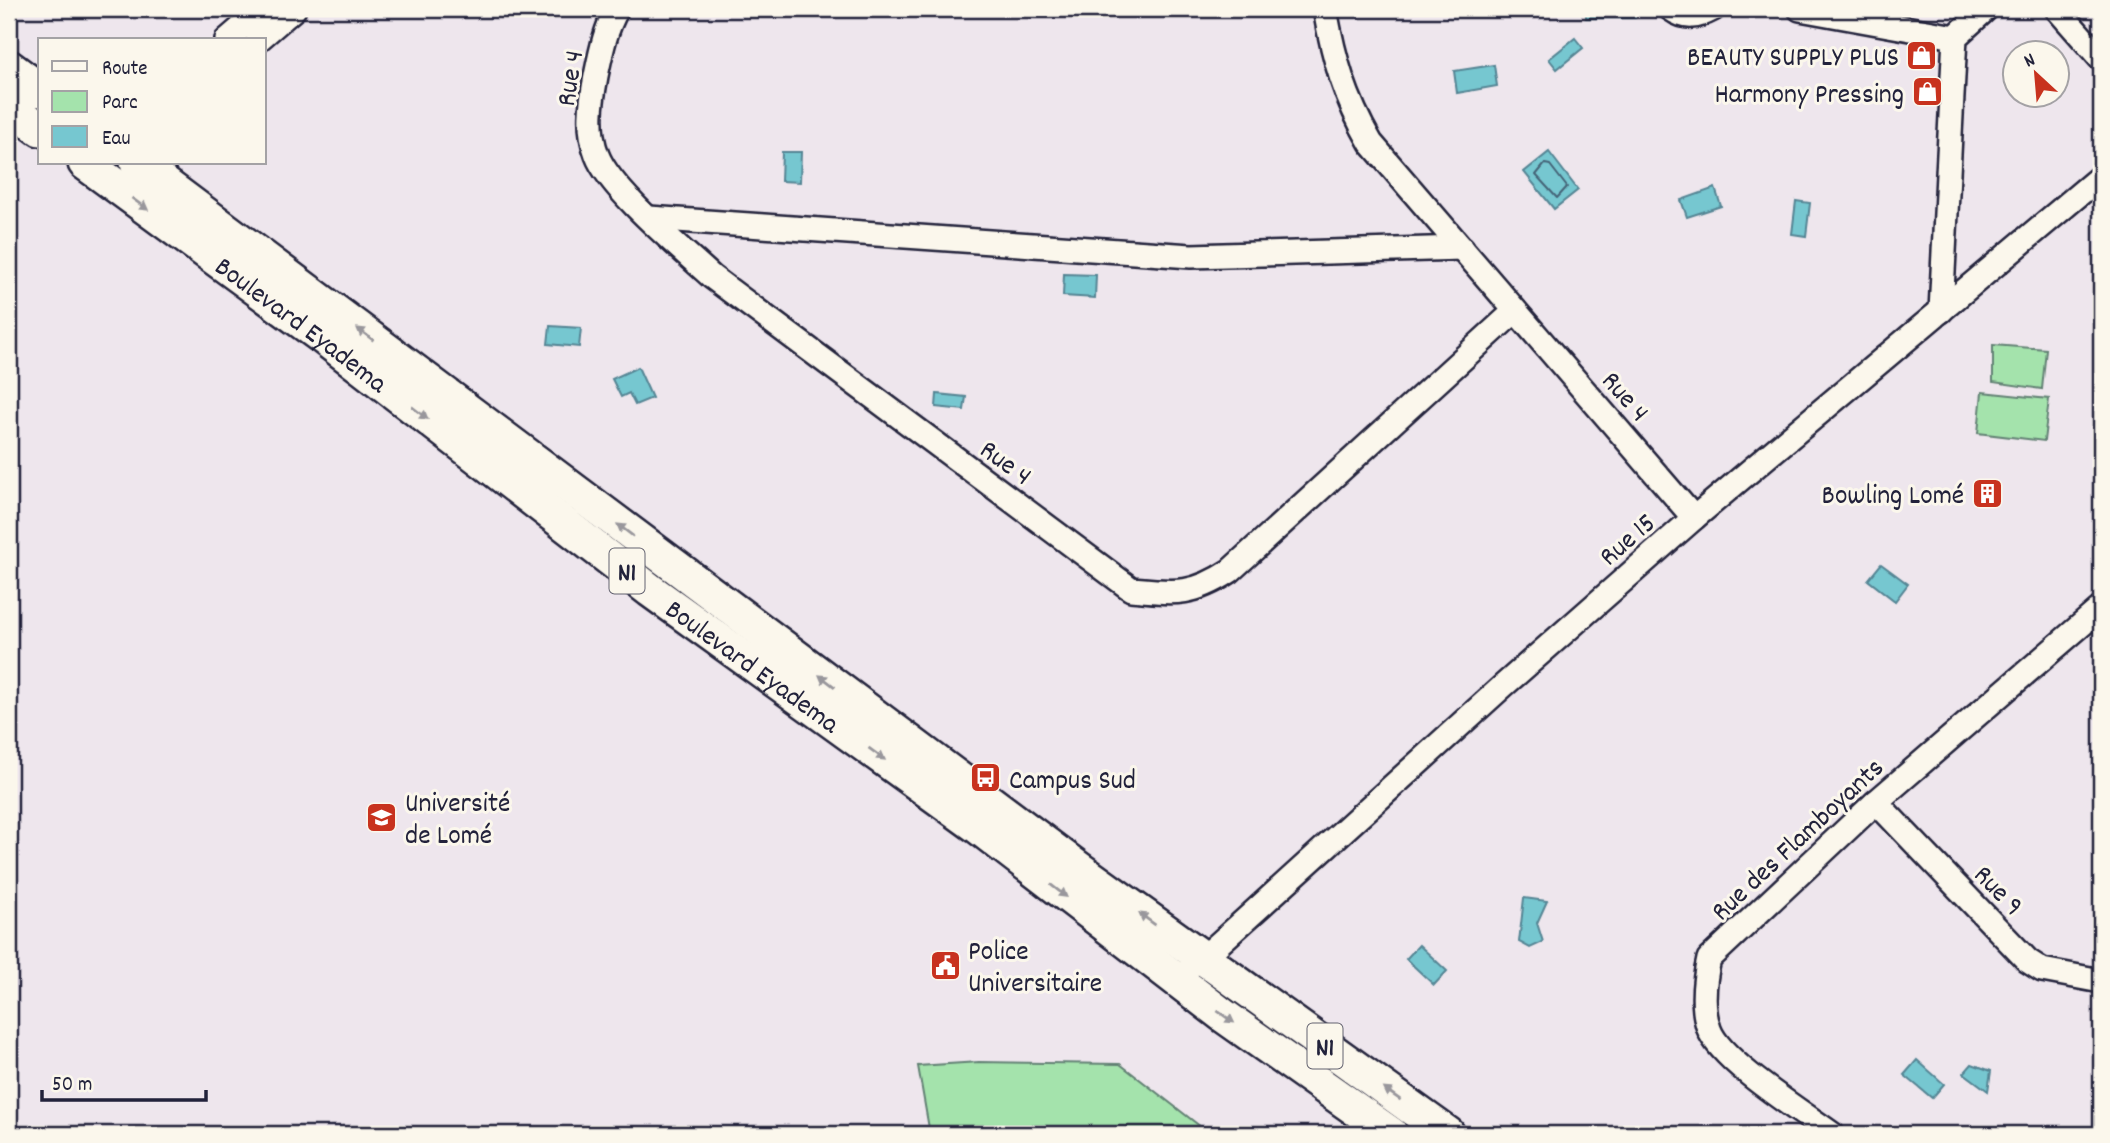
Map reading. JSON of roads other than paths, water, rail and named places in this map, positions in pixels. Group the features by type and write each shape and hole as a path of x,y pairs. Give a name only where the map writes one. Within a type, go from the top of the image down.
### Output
{"highway":[{"path":"9,67 38,89"},
{"path":"9,106 38,128"},
{"name":"N1","path":"107,167 697,585 1202,959 1448,1134"},
{"name":"Boulevard Eyadema","path":"107,167 325,340 650,590 978,827 1171,976 1391,1134"}],"street":[{"path":"229,38 263,9"},
{"path":"260,38 294,9"},
{"name":"Rue 4","path":"617,9 606,29 590,103 591,132 598,157 604,167 649,219 712,277 1131,589 1196,591 1230,571 1515,312"},
{"name":"Rue 4","path":"1325,9 1333,57 1349,106 1371,144 1694,518"},
{"path":"1671,9 1680,15 1698,17 1713,9"},
{"path":"1800,9 1955,37"},
{"path":"1941,311 1955,37 1986,9"},
{"path":"2057,9 2101,59"},
{"name":"Rue 15","path":"1171,976 1202,959 1503,686 1694,518 2101,176"},
{"path":"649,219 1191,256 1462,248"},
{"name":"Rue des Flamboyants","path":"1832,1134 1724,1053 1709,1030 1704,1006 1709,959 1876,802 2101,608"},
{"name":"Rue 9","path":"1876,802 2028,961 2042,970 2101,981"}],"water":[{"path":"1586,9 1635,9 1635,18 1586,18"},
{"path":"1575,38 1583,48 1557,69 1549,59"},
{"path":"1494,65 1497,86 1457,93 1454,71"},
{"path":"782,152 801,152 800,182 781,181"},
{"path":"1549,152 1578,190 1554,209 1524,172"},
{"path":"1715,188 1721,206 1687,217 1681,200"},
{"path":"1796,201 1810,203 1806,236 1792,234"},
{"path":"1064,274 1096,275 1095,298 1063,296"},
{"path":"550,326 581,328 579,347 548,344"},
{"path":"638,367 652,398 635,405 629,393 621,397 612,379"},
{"path":"937,394 966,397 964,410 936,407"},
{"path":"1881,564 1908,584 1895,601 1868,580"},
{"path":"1524,898 1547,901 1537,923 1543,942 1530,948 1519,942"},
{"path":"1419,945 1447,971 1434,985 1406,959"},
{"path":"1917,1060 1944,1084 1932,1098 1904,1075"},
{"path":"1972,1064 1991,1071 1988,1091 1964,1073"}],"place":[{"name":"BEAUTY SUPPLY PLUS","path":"1922,55"},
{"name":"Harmony Pressing","path":"1927,92"},
{"name":"Bowling Lomé","path":"1987,493"},
{"name":"Campus Sud","path":"986,778"},
{"name":"Université de Lomé","path":"382,817"},
{"name":"Police Universitaire","path":"945,965"}]}
